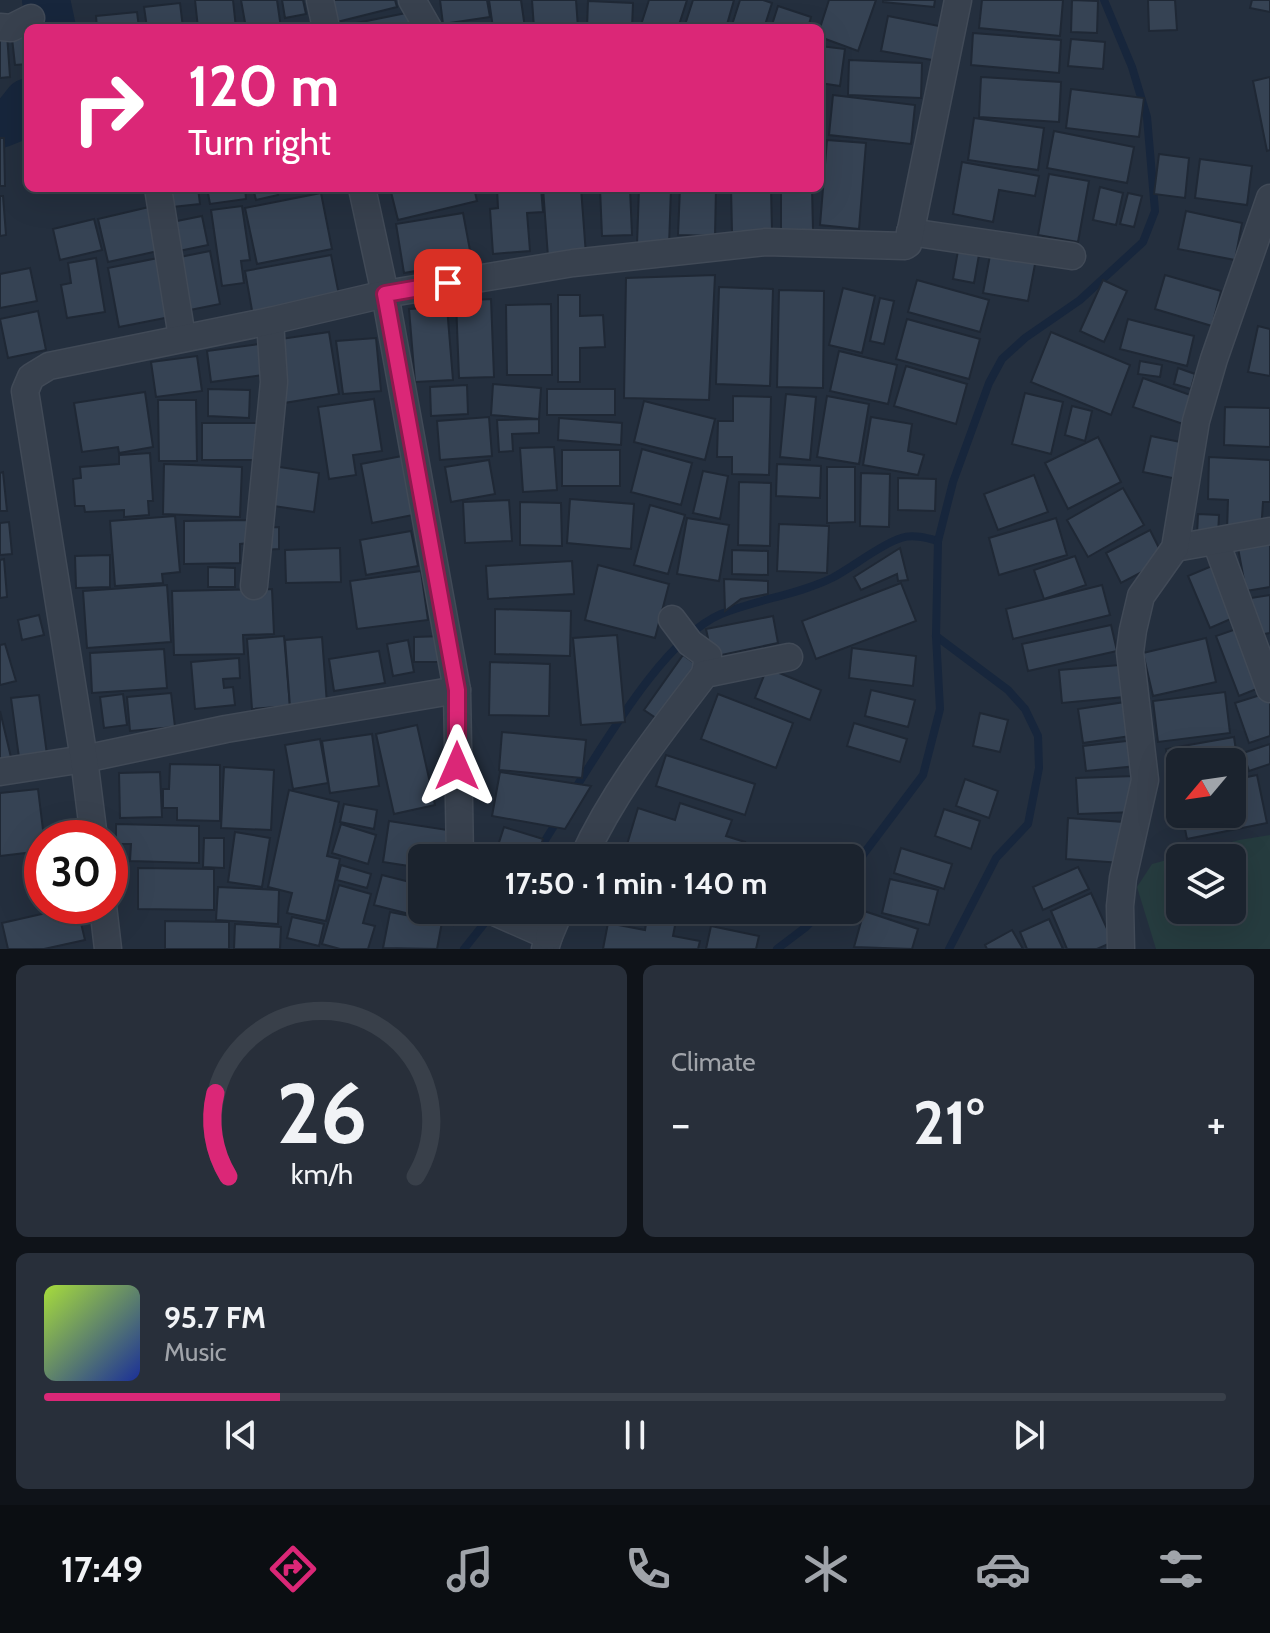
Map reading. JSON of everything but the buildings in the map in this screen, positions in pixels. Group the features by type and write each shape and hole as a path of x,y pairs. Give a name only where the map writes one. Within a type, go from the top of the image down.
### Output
{"street":[{"path":"320,0 325,24"},
{"path":"412,0 426,24"},
{"path":"92,820 25,391 31,377 49,366 385,294 573,263 766,242 903,247 908,244 958,0"},
{"path":"0,27 11,28 31,18"},
{"path":"159,192 182,337"},
{"path":"363,192 385,294 457,690 460,844"},
{"path":"1121,949 1123,878 1145,780 1130,652 1133,630 1141,596 1175,548 1196,421 1214,359 1270,198"},
{"path":"910,232 1072,256"},
{"path":"254,586 274,382 270,321"},
{"path":"1175,548 1270,531"},
{"path":"1216,542 1270,689"},
{"path":"590,844 640,758 705,674 708,656 690,643 672,619"},
{"path":"705,674 789,657"},
{"path":"0,772 84,759 226,729 457,690"},
{"path":"105,924 108,949"},
{"path":"515,924 547,942"}],"green space":[{"path":"1270,835 1270,949 1156,949 1137,887 1152,864 1166,860 1166,924 1246,924 1246,844 1224,844"}],"waterway":[{"path":"46,0 51,24"},
{"path":"864,853 923,775 940,709 936,636 938,541 953,482 989,383 1002,359 1025,338 1080,300 1143,242 1155,211 1147,117 1132,67 1104,0"},
{"path":"0,124 15,118 24,107"},
{"path":"573,792 638,693 658,667 700,626 721,614 832,578 901,538 915,536 938,541"},
{"path":"936,636 1008,690 1025,709 1038,736 1039,768 1028,824 996,858 949,949"},
{"path":"543,844 559,818"},
{"path":"464,949 484,924"},
{"path":"777,949 809,924"}],"route":[{"path":"448,283 385,294 457,690 457,766"}]}
